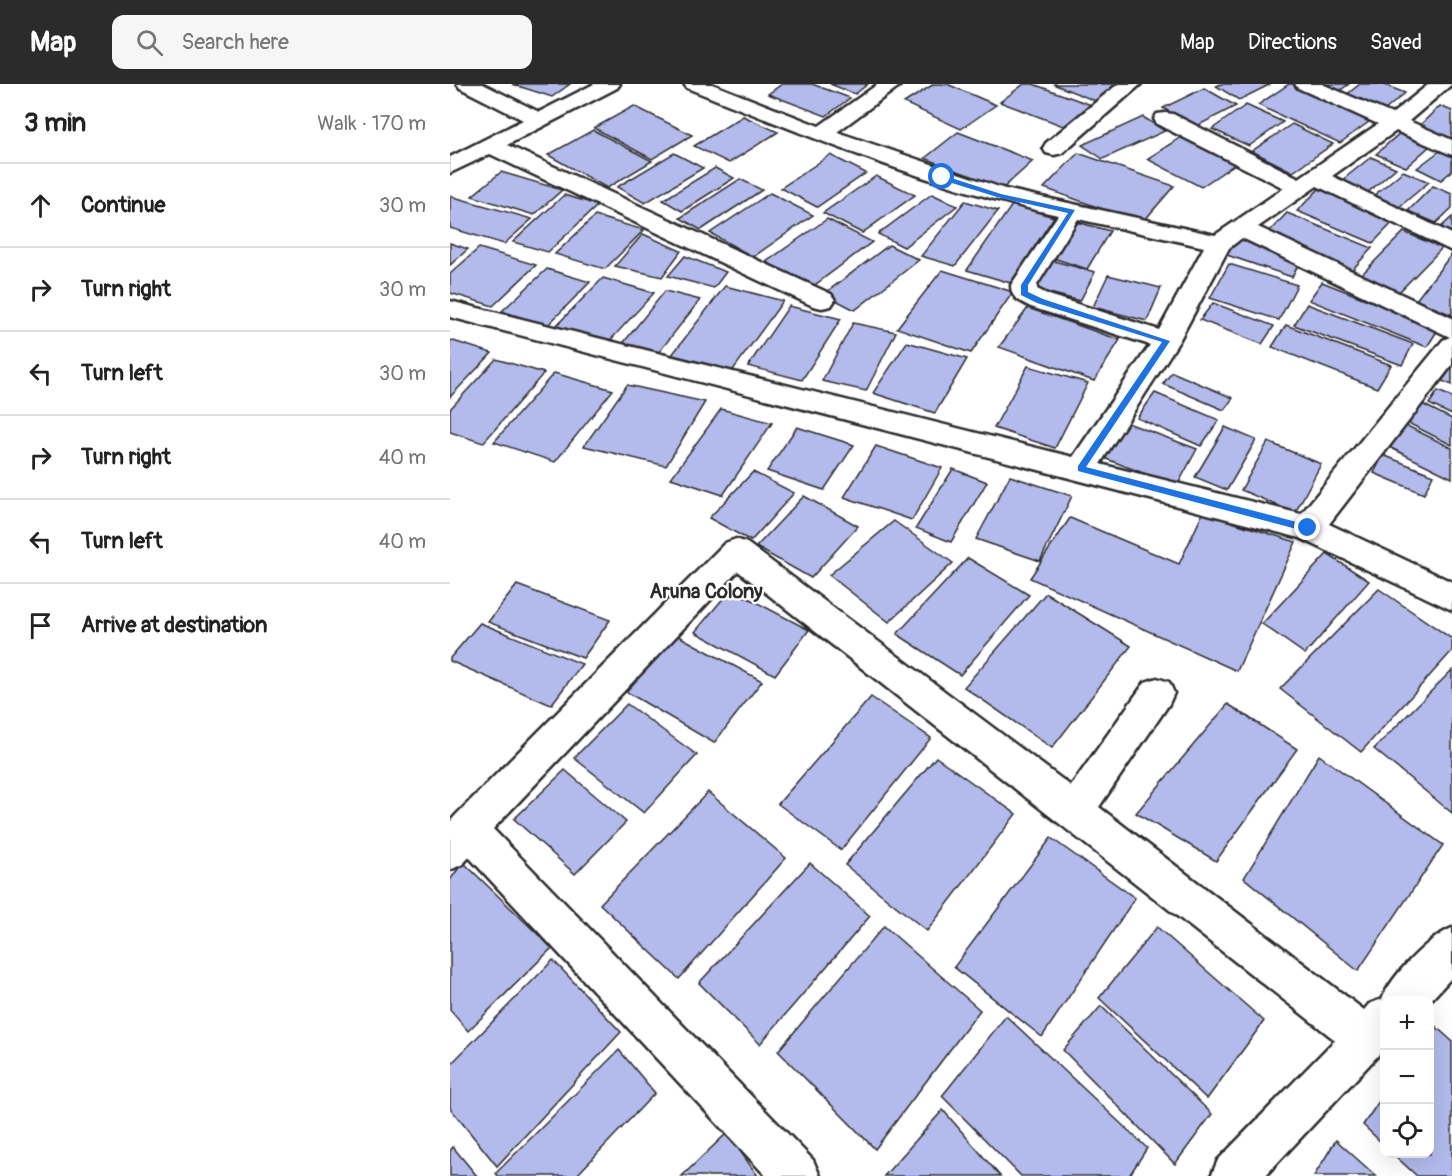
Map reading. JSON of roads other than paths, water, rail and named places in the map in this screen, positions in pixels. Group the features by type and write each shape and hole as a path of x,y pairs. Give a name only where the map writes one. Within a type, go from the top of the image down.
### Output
{"street":[{"path":"467,84 539,120"},
{"path":"450,166 610,84"},
{"path":"694,84 821,134 999,195 1219,243"},
{"path":"821,134 892,84"},
{"path":"1054,148 1131,84"},
{"path":"1305,84 1452,148"},
{"path":"1081,469 1166,341 1219,243 1394,123 1442,84"},
{"path":"1165,119 1452,243"},
{"path":"489,145 822,300"},
{"path":"1072,211 1024,285 1024,293 1040,301 1166,341"},
{"path":"1242,229 1452,329"},
{"path":"450,309 1308,528 1452,597"},
{"path":"1308,528 1452,346"},
{"path":"797,1176 459,840 736,552 1075,811 1375,1028 1234,1176"},
{"path":"1075,811 1157,693"},
{"path":"1406,996 1452,948"}],"district":[{"name":"Aruna Colony","path":"706,591"}]}
